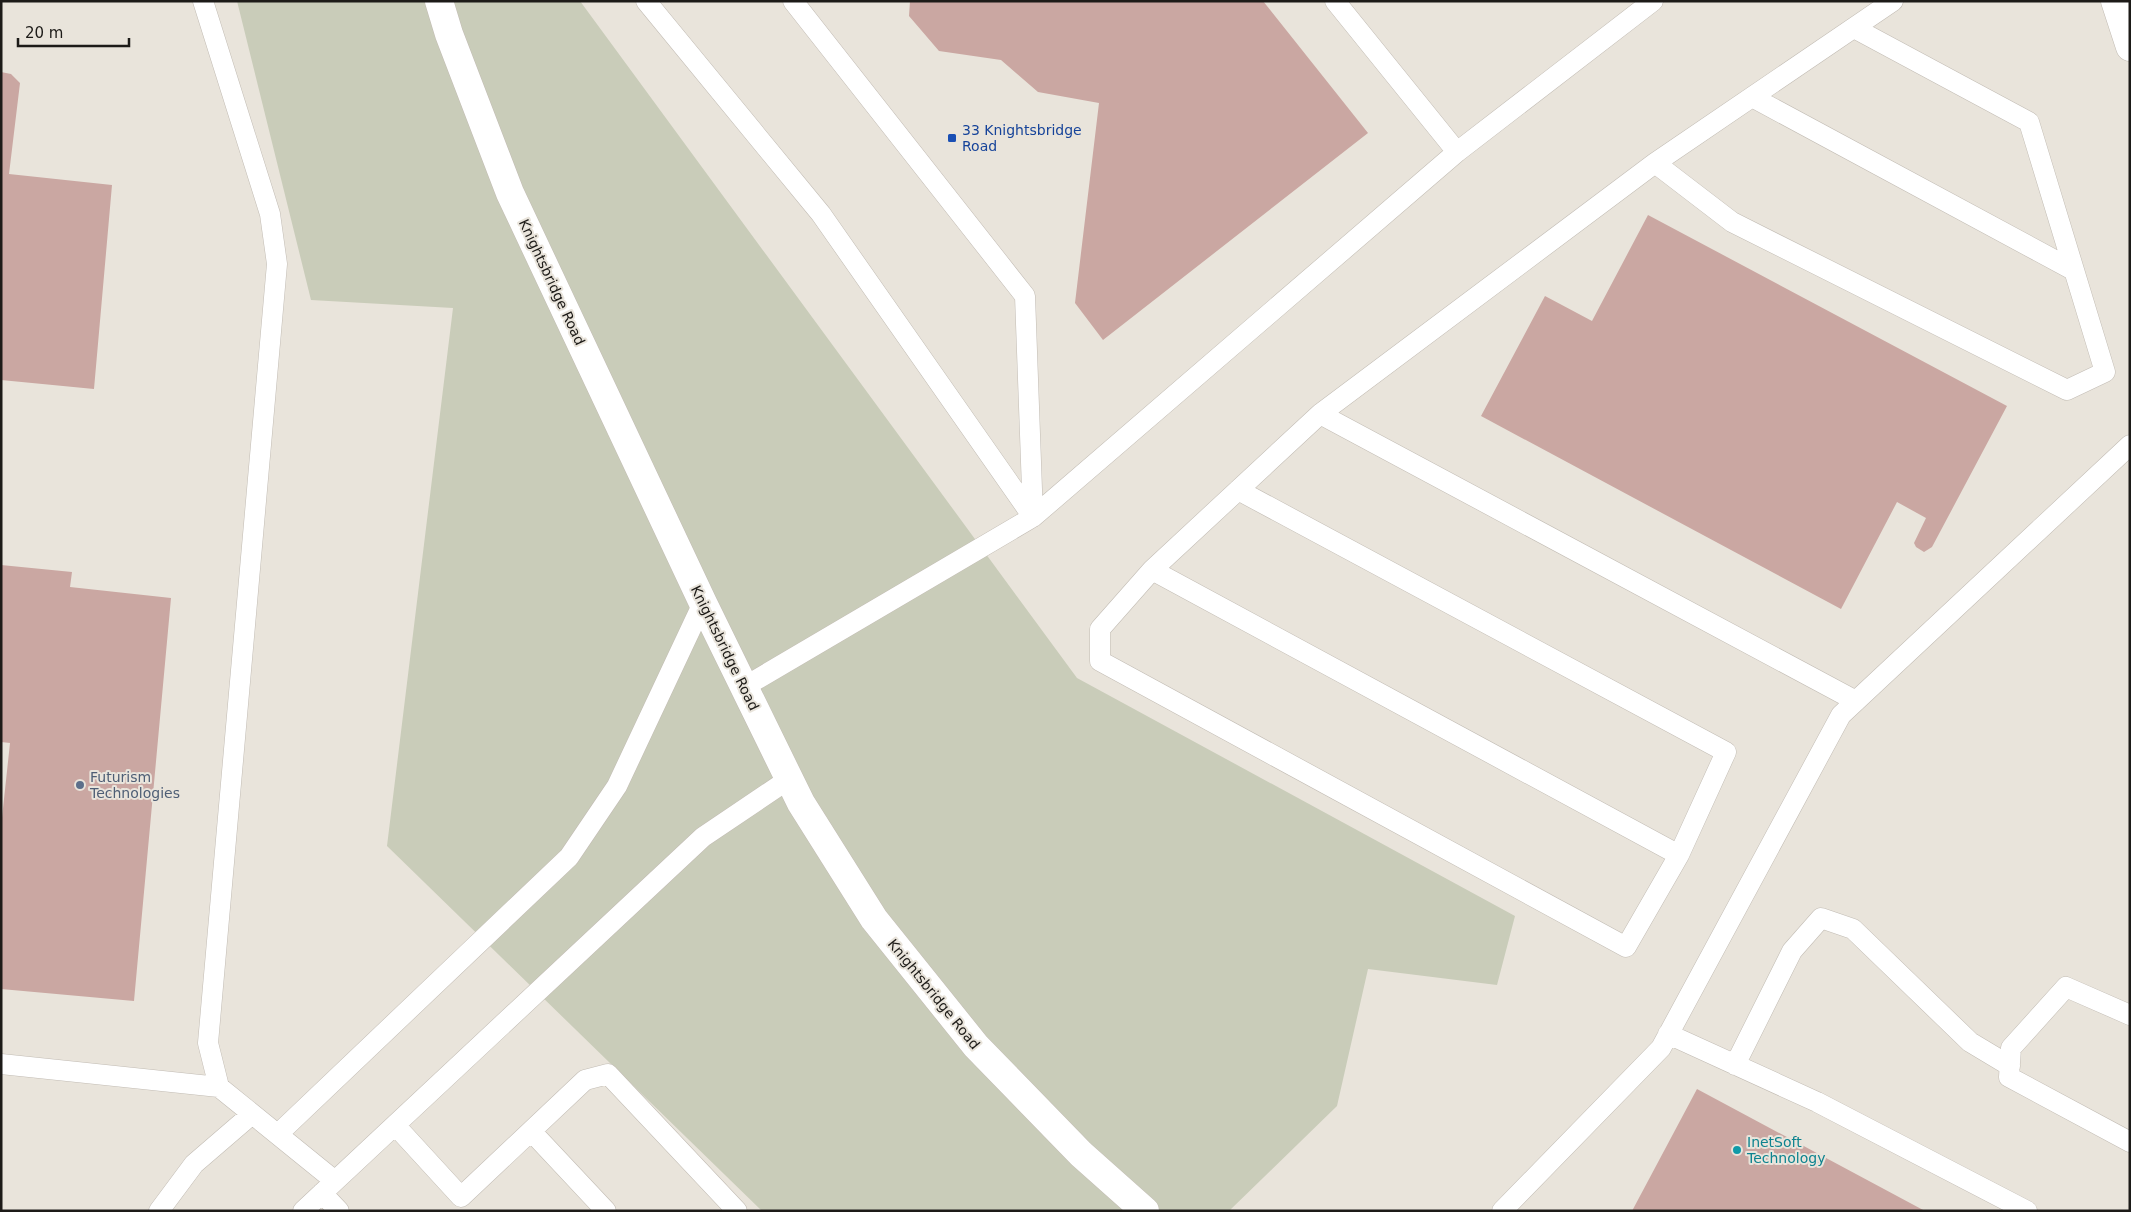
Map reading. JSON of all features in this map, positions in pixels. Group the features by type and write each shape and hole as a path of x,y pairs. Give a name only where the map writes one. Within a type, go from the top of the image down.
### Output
{"street":[{"name":"Knightsbridge Road","path":"439,1 448,34 510,193 703,602 801,803 874,919 976,1046 1081,1154 1145,1211"},
{"path":"2115,1 2130,47"}],"lane":[{"path":"203,1 270,214 277,264 208,1043 219,1087"},
{"path":"646,1 821,214 1034,517"},
{"path":"793,1 1025,296 1034,517"},
{"path":"1335,1 1457,152"},
{"path":"744,687 1034,517 1457,152 1653,1"},
{"path":"1238,490 1726,752 1679,855 1626,948 1100,661 1100,629 1152,570 1238,490 1320,414 1655,163 1892,1"},
{"path":"1655,163 1732,222 2068,390 2105,372 2029,122 1854,28"},
{"path":"1752,97 2073,270"},
{"path":"1320,414 1856,701"},
{"path":"1502,1211 1660,1048 1841,715 2130,445"},
{"path":"1152,570 1679,855"},
{"path":"278,1134 569,857 617,786 703,602"},
{"path":"303,1211 703,837 789,779"},
{"path":"1736,1065 1792,951 1821,918 1853,929 1970,1042 2010,1066"},
{"path":"2130,1015 2066,987 2011,1048 2009,1077 2130,1142"},
{"path":"1668,1034 1817,1102 2027,1211"},
{"path":"1,1064 219,1087 278,1134 329,1187 338,1211"},
{"path":"395,1125 467,1204 531,1131 585,1080 608,1074 737,1211"},
{"path":"159,1211 194,1164 252,1114"},
{"path":"531,1131 606,1211"}],"green space":[{"path":"237,1 580,1 1077,678 1515,916 1497,985 1368,969 1337,1106 1229,1211 762,1211 387,846 453,308 311,300"}],"building":[{"path":"910,1 1263,1 1368,133 1103,340 1075,303 1099,103 1038,92 1001,60 939,51 909,16"},
{"path":"1,72 11,74 20,83 9,174 112,185 94,389 1,380"},
{"path":"1648,215 2007,406 1932,547 1924,552 1916,547 1914,543 1926,518 1897,502 1841,609 1481,416 1545,296 1592,321"},
{"name":"Futurism Technologies","path":"1,565 72,572 70,587 171,598 134,1001 1,989 1,827 10,743 1,742"},
{"name":"InetSoft Technology","path":"1697,1089 1925,1211 1632,1211"}],"place":[{"name":"33 Knightsbridge Road","path":"952,138"},
{"name":"Futurism Technologies","path":"80,785"},
{"name":"InetSoft Technology","path":"1737,1150"}]}
